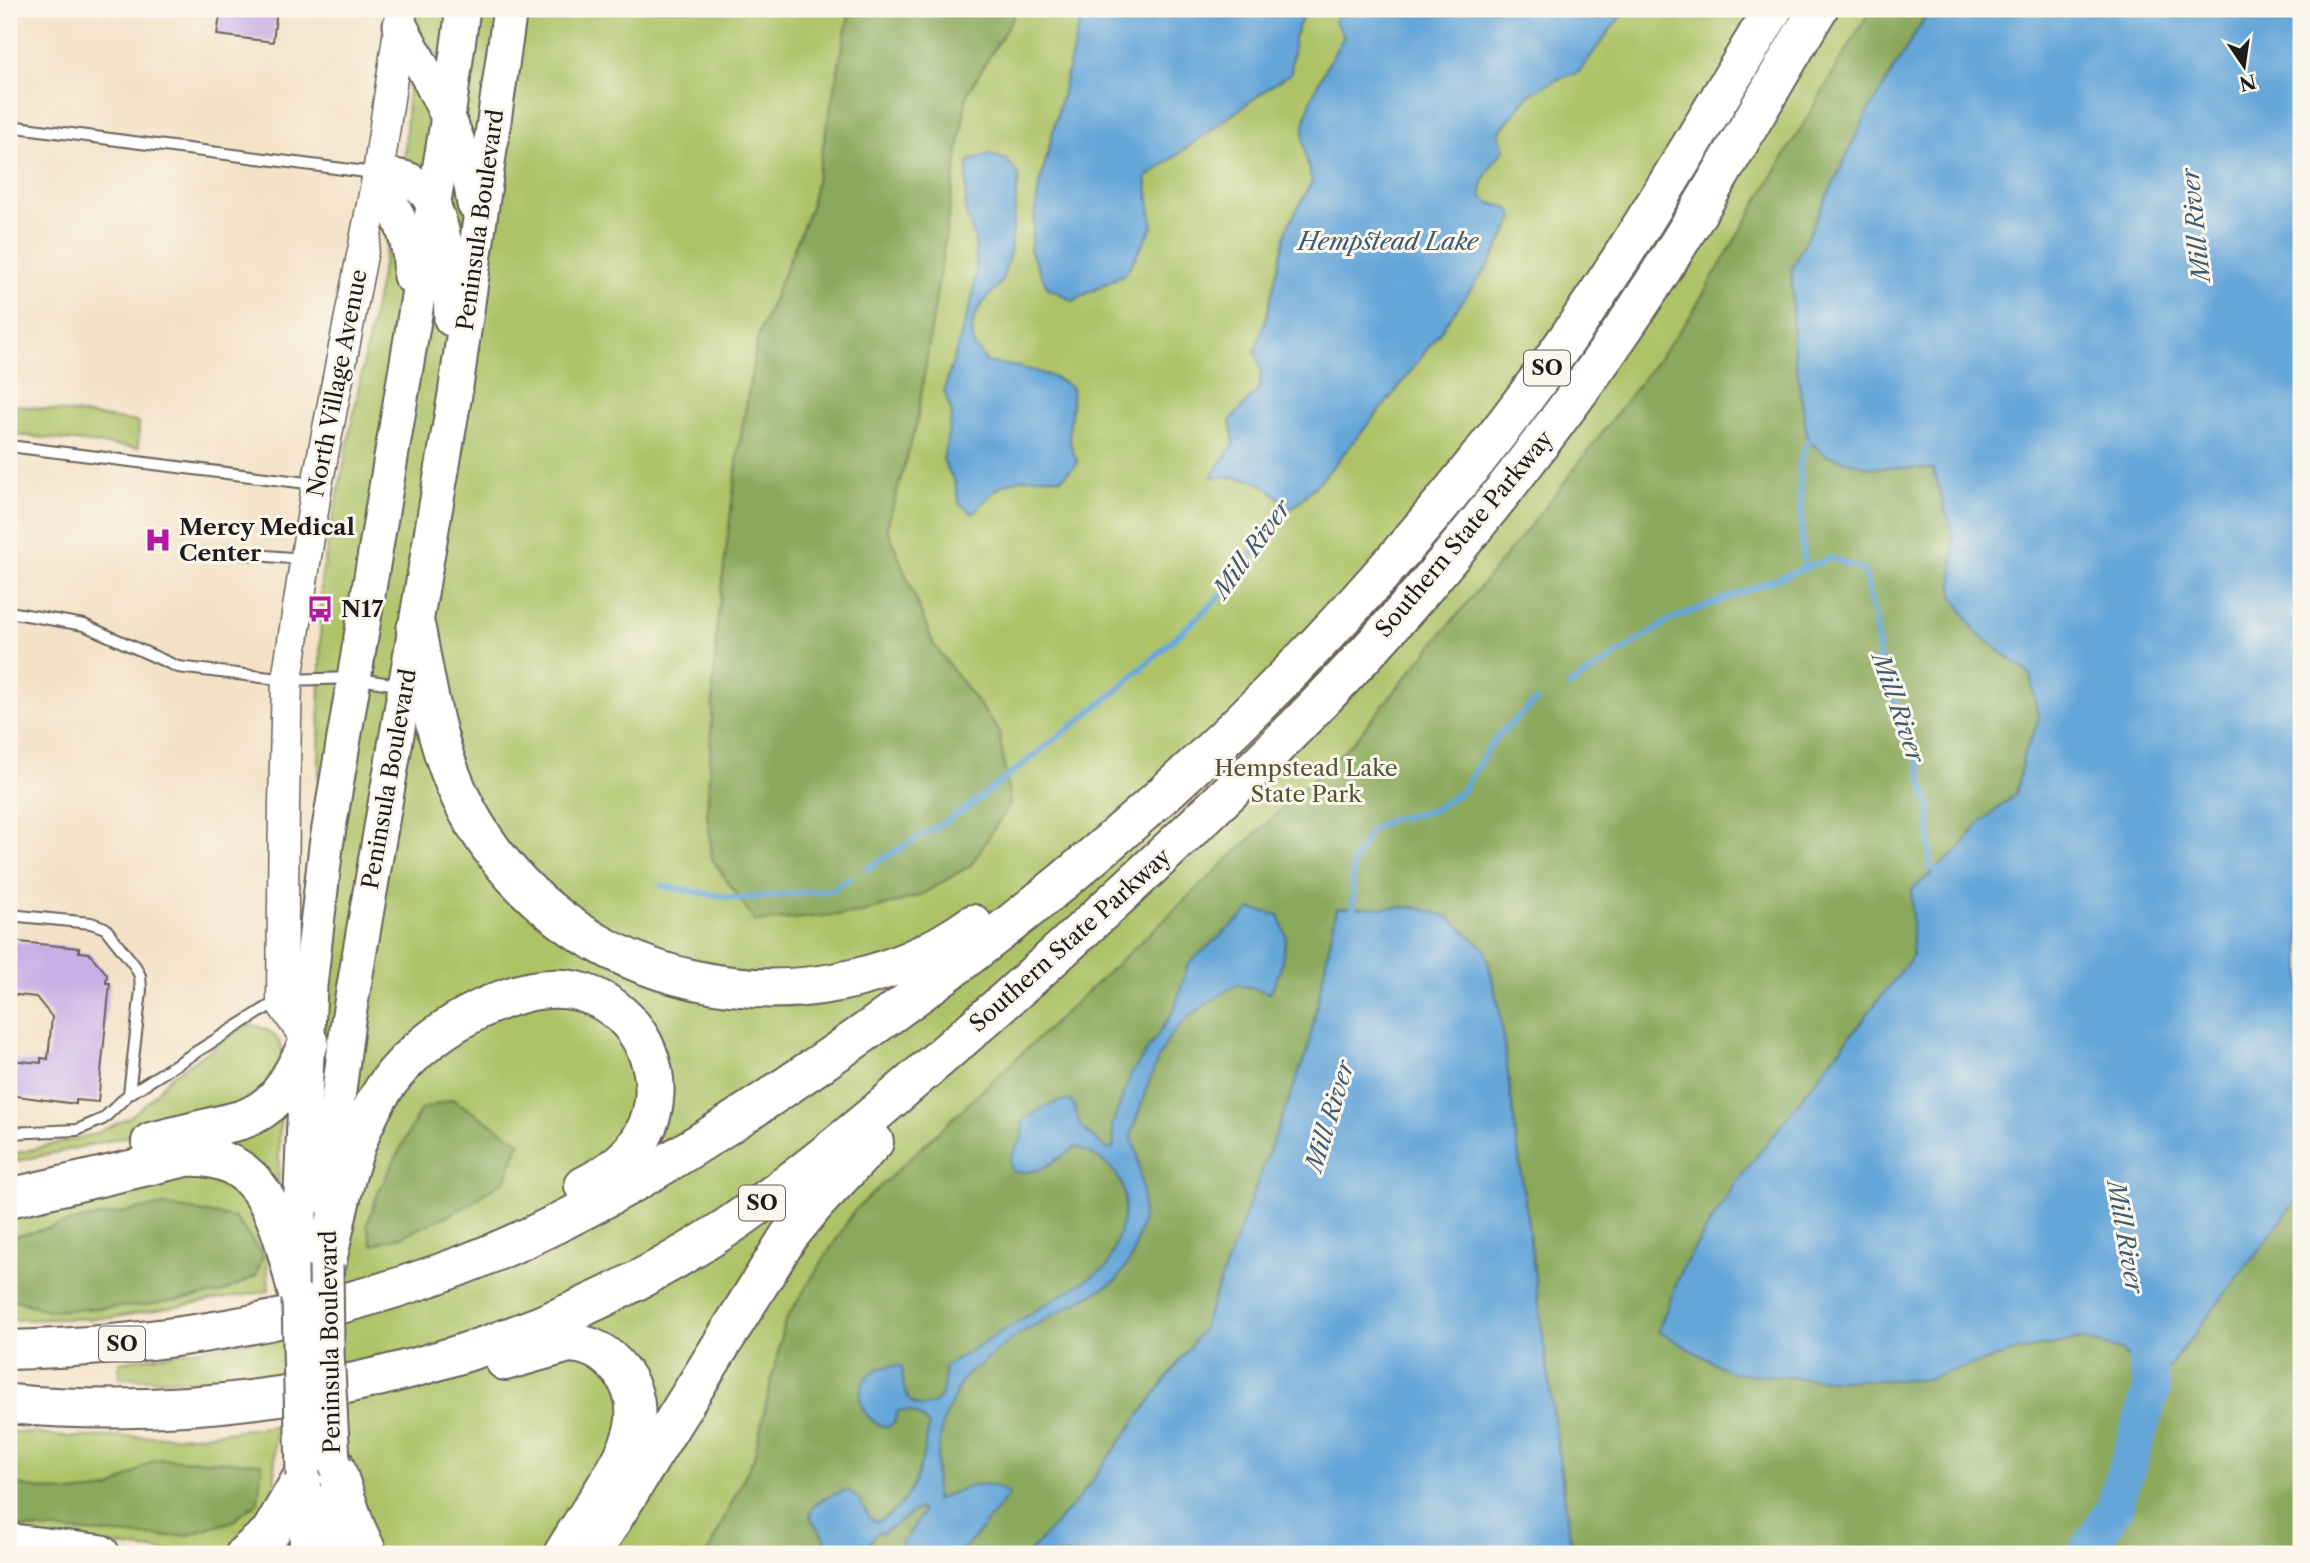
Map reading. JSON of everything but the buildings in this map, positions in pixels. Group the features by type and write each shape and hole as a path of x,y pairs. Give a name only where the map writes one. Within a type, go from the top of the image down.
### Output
{"highway":[{"name":"Southern State Parkway","path":"9,1350 122,1344 235,1328 321,1309 408,1283 475,1259 576,1214 641,1180 754,1108 884,1019 991,939 1114,839 1222,741 1325,638 1414,538 1498,433 1598,294 1773,9"},
{"name":"Southern State Parkway","path":"9,1404 61,1409 205,1405 340,1386 419,1367 487,1345 555,1318 621,1287 715,1235 776,1193 878,1111 1114,901 1220,801 1331,689 1422,591 1512,480 1600,362 1718,177 1818,9"},
{"path":"416,629 416,687 469,813 498,856 535,896 593,939 637,962 687,978 732,987 781,989 823,986 859,979 900,966 963,932 1073,844 1167,791"},
{"path":"591,1554 776,1255 801,1220 875,1141 1022,1013 1114,901"},
{"path":"326,1265 348,1172 365,1124 387,1086 424,1046 456,1022 483,1008 542,990 584,993 618,1013 642,1040 651,1060 654,1080 652,1113 643,1135 630,1153 601,1178 496,1228 408,1283"},
{"path":"9,1175 205,1130 253,1116 275,1101 288,1083 300,1019"},
{"path":"9,1198 186,1157 209,1158 222,1162 247,1176 267,1199 278,1221 299,1299"},
{"path":"9,1328 235,1328"},
{"path":"268,1398 386,1396 569,1343 591,1346 614,1362 624,1375 633,1400 635,1426 622,1461 563,1554"},
{"path":"9,1426 100,1430 205,1405"},
{"path":"244,1554 270,1533 318,1469 356,1528 368,1554"},
{"path":"9,1543 100,1554"}],"main road":[{"name":"Peninsula Boulevard","path":"340,1554 318,1469 299,1299 300,1019 310,986 326,846 448,117 463,9"},
{"name":"Peninsula Boulevard","path":"416,629 479,237 510,9"},
{"path":"401,17 462,151 471,178 479,237"},
{"path":"378,174 409,180 422,190 433,207 444,237 449,266 455,394"},
{"path":"378,174 406,234 411,261 404,376"},
{"name":"Peninsula Boulevard","path":"307,1554 318,1469 327,1352 327,1222 337,1110 355,982 416,687"},
{"path":"300,1019 333,1004 348,993 355,982"}],"street":[{"name":"North Village Avenue","path":"300,1019 284,804 288,680 317,485 378,174 401,17"}],"lane":[{"path":"9,126 378,174"},
{"path":"9,446 317,485"},
{"path":"243,554 306,559"},
{"path":"9,612 84,625 178,667 288,680 354,678 416,687"},
{"path":"9,915 91,923 105,928 135,966 140,976 141,990 130,1094"},
{"path":"9,1133 77,1130 103,1119 130,1094 268,1007 300,1019"}],"green space":[{"name":"Hempstead Lake State Park","path":"416,9 2301,9 2301,1554 314,1554 312,1374 243,1382 119,1378 119,1362 313,1331 321,580 405,153"},
{"path":"850,9 1018,9 967,94 917,422 887,527 934,645 999,731 1010,804 971,865 921,895 862,913 755,922 712,859 707,812 717,623 739,447 758,336 811,207"},
{"path":"1871,9 1930,9 1866,116 1792,269 1793,343 1808,441 1868,467 1933,469 1953,536 1953,595 1976,632 2030,674 2039,721 2023,757 2016,794 1979,824 1960,849 1912,890 1912,957 1735,1184 1683,1267 2014,1352 2081,1339 2121,1350 2152,1389 2301,1195 2301,1554 1572,1554 1499,1008 1485,949 1337,908 1308,1049 1202,1330 1080,1497 1028,1554 707,1554 754,1457 785,1321 854,1211 1353,742 1544,509 1689,318"},
{"path":"9,404 139,422 138,448 9,434"},
{"path":"248,1025 265,1029 278,1039 282,1060 278,1078 228,1114 9,1163 9,1155 95,1134 130,1117 150,1100 171,1076"},
{"path":"452,1099 520,1142 506,1179 465,1207 403,1236 372,1245 367,1225 378,1193 420,1110"},
{"path":"280,1119 278,1192 233,1148 230,1135"},
{"path":"179,1170 240,1180 265,1228 269,1291 110,1318 9,1320 9,1211"},
{"path":"163,1205 235,1218 263,1255 256,1276 221,1293 140,1306 50,1311 9,1298 9,1238 75,1221"},
{"path":"274,1426 275,1483 267,1506 240,1544 216,1554 187,1554 9,1533 9,1431 68,1437 193,1436"},
{"path":"155,1459 262,1463 258,1502 233,1521 188,1535 160,1537 24,1528 9,1524 9,1484 70,1493 110,1489"}],"water":[{"path":"1083,9 1306,9 1294,37 1291,74 1146,178 1153,227 1126,273 1073,301 1047,287 1030,250 1038,192"},
{"name":"Hempstead Lake","path":"1342,9 1626,9 1579,72 1556,80 1529,95 1499,132 1504,150 1485,178 1482,197 1490,203 1509,208 1514,218 1489,265 1397,390 1324,477 1293,508 1286,508 1270,490 1254,481 1235,477 1211,477 1234,444 1230,421 1260,387 1261,370 1255,351 1267,315 1287,228 1312,182 1304,148 1306,115 1326,68 1344,36 1334,21"},
{"path":"1930,9 2301,9 2301,1195 2152,1389 2121,1350 2081,1339 2014,1352 1923,1380 1829,1380 1732,1373 1658,1331 1683,1267 1735,1184 1912,957 1912,890 1960,849 1979,824 2016,794 2023,757 2039,721 2030,674 1976,632 1953,595 1953,536 1933,469 1868,467 1826,455 1808,441 1793,343 1792,269 1866,116"},
{"path":"989,154 1007,160 1019,175 1010,253 1002,281 978,309 972,326 974,346 987,362 1043,373 1072,388 1069,434 1078,463 1061,479 1028,478 1010,482 990,495 973,514 959,503 955,483 943,460 952,414 944,390 972,299 976,274 975,239 965,210 968,162"},
{"path":"1415,907 1449,917 1485,949 1499,1008 1572,1554 1028,1554 1080,1497 1202,1330 1308,1049 1337,908"},
{"path":"1251,909 1279,915 1286,937 1280,971 1270,993 1238,984 1185,1021 1166,1044 1148,1083 1131,1136 1137,1153 1143,1193 1143,1219 1132,1257 1116,1281 1019,1334 963,1378 942,1424 935,1500 963,1488 981,1484 999,1488 1009,1494 958,1554 895,1554 920,1517 923,1511 919,1508 883,1533 877,1532 863,1554 821,1554 826,1549 826,1544 811,1517 814,1506 847,1490 858,1498 870,1519 877,1522 901,1504 920,1468 929,1426 916,1414 908,1411 898,1411 894,1423 887,1427 874,1422 865,1413 861,1402 864,1381 873,1372 885,1367 901,1366 909,1399 923,1406 933,1403 942,1392 944,1367 1107,1267 1124,1212 1121,1182 1112,1169 1077,1147 1040,1169 1013,1172 1010,1159 1022,1136 1022,1122 1053,1104 1072,1102 1081,1127 1107,1149 1114,1148 1112,1126 1130,1076 1174,1010 1188,964"}],"waterway":[{"path":"1805,569 1800,461 1808,441"},
{"name":"Mill River","path":"866,869 966,809 1114,693 1221,596 1289,503"},
{"name":"Mill River","path":"1569,686 1670,620 1831,558 1864,571 1876,624 1880,667 1914,747 1930,810 1930,866 1940,873"},
{"name":"Mill River","path":"1353,916 1353,863 1371,829 1392,819 1432,811 1461,792 1496,738 1536,701"},
{"name":"Mill River","path":"662,886 738,899 832,890 850,879"},
{"name":"Mill River","path":"2086,1554 2114,1508 2152,1389 2143,1339"}],"place":[{"name":"Mercy Medical Center","path":"158,540"},
{"name":"N17","path":"320,609"}]}
